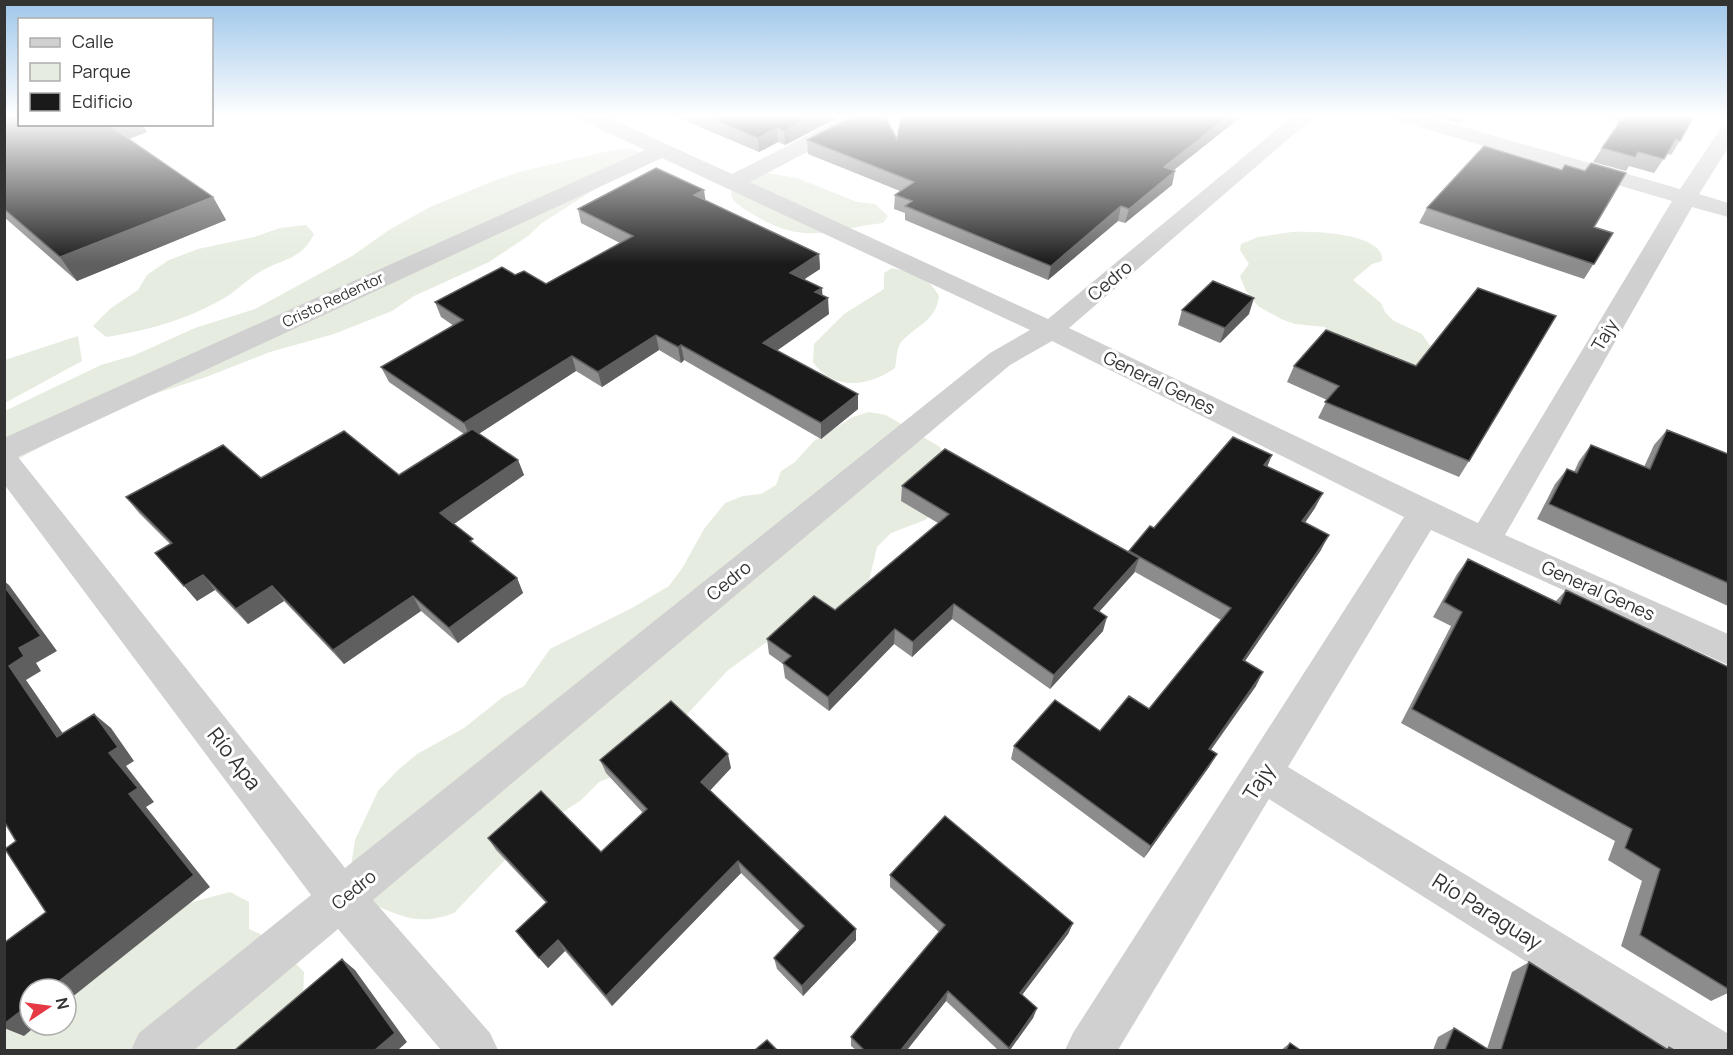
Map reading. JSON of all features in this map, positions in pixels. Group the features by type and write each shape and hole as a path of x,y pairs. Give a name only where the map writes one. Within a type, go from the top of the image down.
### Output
{"street":[{"name":"Cristo Redentor","path":"4,451 629,165"},
{"name":"General Genes","path":"696,165 1051,330 1425,513 1728,650"},
{"path":"734,182 766,165"},
{"name":"Cedro","path":"156,1050 1000,359 1051,330 1247,165"},
{"path":"1575,165 1728,210"},
{"name":"Tajy","path":"1485,540 1707,165"},
{"name":"Río Apa","path":"4,461 342,899 473,1050"},
{"name":"Tajy","path":"1090,1050 1425,513"},
{"name":"Río Paraguay","path":"1264,774 1710,1050"}],"green space":[{"path":"548,165 627,165 605,178 595,189 542,223 528,236 489,262 414,296 392,311 334,334 270,352 206,377 136,400 102,414 5,466 5,411 101,365 135,355 195,328 255,309 352,256 389,230 430,207 519,172"},
{"path":"762,172 797,178 857,202 875,204 888,216 883,223 833,231 804,233 790,231 756,216 733,200 731,194 734,182"},
{"path":"306,225 314,234 298,253 263,270 226,297 193,314 165,324 106,337 93,326 111,308 138,290 147,275 169,260 198,249 254,237 280,228"},
{"path":"1292,232 1339,234 1374,246 1381,253 1382,261 1372,264 1353,280 1381,303 1385,312 1394,321 1422,334 1435,353 1421,366 1408,368 1341,343 1325,327 1295,324 1258,306 1246,291 1240,276 1249,264 1240,250 1241,244 1258,237"},
{"path":"892,268 913,274 930,283 939,296 934,311 925,322 902,341 895,368 863,382 840,382 830,378 813,362 814,344 844,314 884,289 884,273"},
{"path":"78,336 82,361 5,403 5,360"},
{"path":"869,412 886,415 940,447 951,471 937,509 925,520 891,533 877,547 862,610 779,633 727,671 681,721 622,773 599,782 580,801 533,831 454,913 421,919 403,916 372,904 351,866 355,840 378,791 397,771 417,754 464,728 503,697 524,686 550,649 632,608 669,586 683,567 704,529 725,503 743,496 761,494 776,485 781,471 795,462 814,441 853,417"},
{"path":"230,892 249,902 249,929 271,939 304,972 303,999 290,1050 5,1050 4,1014 18,1020 18,1037 78,1037 78,980 174,907"}],"building":[{"path":"4,165 167,165 213,197 60,257 4,209"},
{"path":"871,165 1166,165 1164,167 1175,171 1129,209 1121,206 1051,266 905,206 912,201 895,195 914,182"},
{"path":"1466,165 1547,165 1562,170 1566,165 1585,171 1589,165 1599,165 1626,173 1594,227 1613,233 1594,264 1427,208"},
{"path":"656,168 704,190 694,195 819,254 790,273 822,288 815,292 828,298 763,343 858,394 821,423 681,345 678,347 656,335 598,372 572,356 464,423 381,367 463,320 435,302 502,267 515,275 524,271 546,284 633,236 578,209"},
{"path":"1213,281 1254,298 1225,328 1182,310"},
{"path":"1478,288 1556,316 1469,461 1325,402 1339,386 1294,366 1326,330 1416,366"},
{"path":"472,429 518,460 440,513 473,539 470,541 517,578 449,628 413,596 333,650 272,586 236,609 203,575 184,586 155,553 172,543 126,497 223,445 261,478 344,431 399,475"},
{"path":"1667,430 1728,454 1728,583 1549,504 1567,469 1577,473 1591,445 1650,469"},
{"path":"1233,437 1272,455 1264,465 1323,493 1302,521 1329,535 1243,660 1263,672 1209,749 1217,754 1151,846 1014,746 1055,700 1100,731 1129,696 1149,709 1231,608 1129,551 1150,526 1154,528"},
{"path":"945,449 1139,558 1094,608 1107,617 1054,675 954,604 913,642 895,629 828,697 783,663 791,656 767,639 814,596 835,610 949,514 902,486"},
{"path":"1468,559 1560,604 1566,590 1728,667 1728,989 1640,935 1660,869 1625,848 1632,829 1412,709 1462,612 1444,602"},
{"path":"4,586 41,636 19,648 24,656 9,666 57,737 94,714 118,747 109,753 138,788 129,794 194,875 64,977 18,977 18,1013 4,1024 4,943 46,912 5,849 16,841 4,821"},
{"path":"671,701 728,754 701,782 856,929 802,986 774,958 804,926 738,861 606,996 558,940 539,958 516,931 547,902 488,838 541,791 601,852 647,809 600,760"},
{"path":"945,816 1073,923 1020,993 1037,1008 1009,1048 948,991 901,1050 864,1050 851,1037 945,925 890,875"},
{"path":"342,959 395,1033 375,1050 235,1050"},
{"path":"1529,962 1668,1050 1501,1050"},
{"path":"1454,1028 1489,1050 1445,1050"},
{"path":"767,1040 777,1050 755,1050"},
{"path":"1290,1043 1300,1050 1286,1050"}]}
